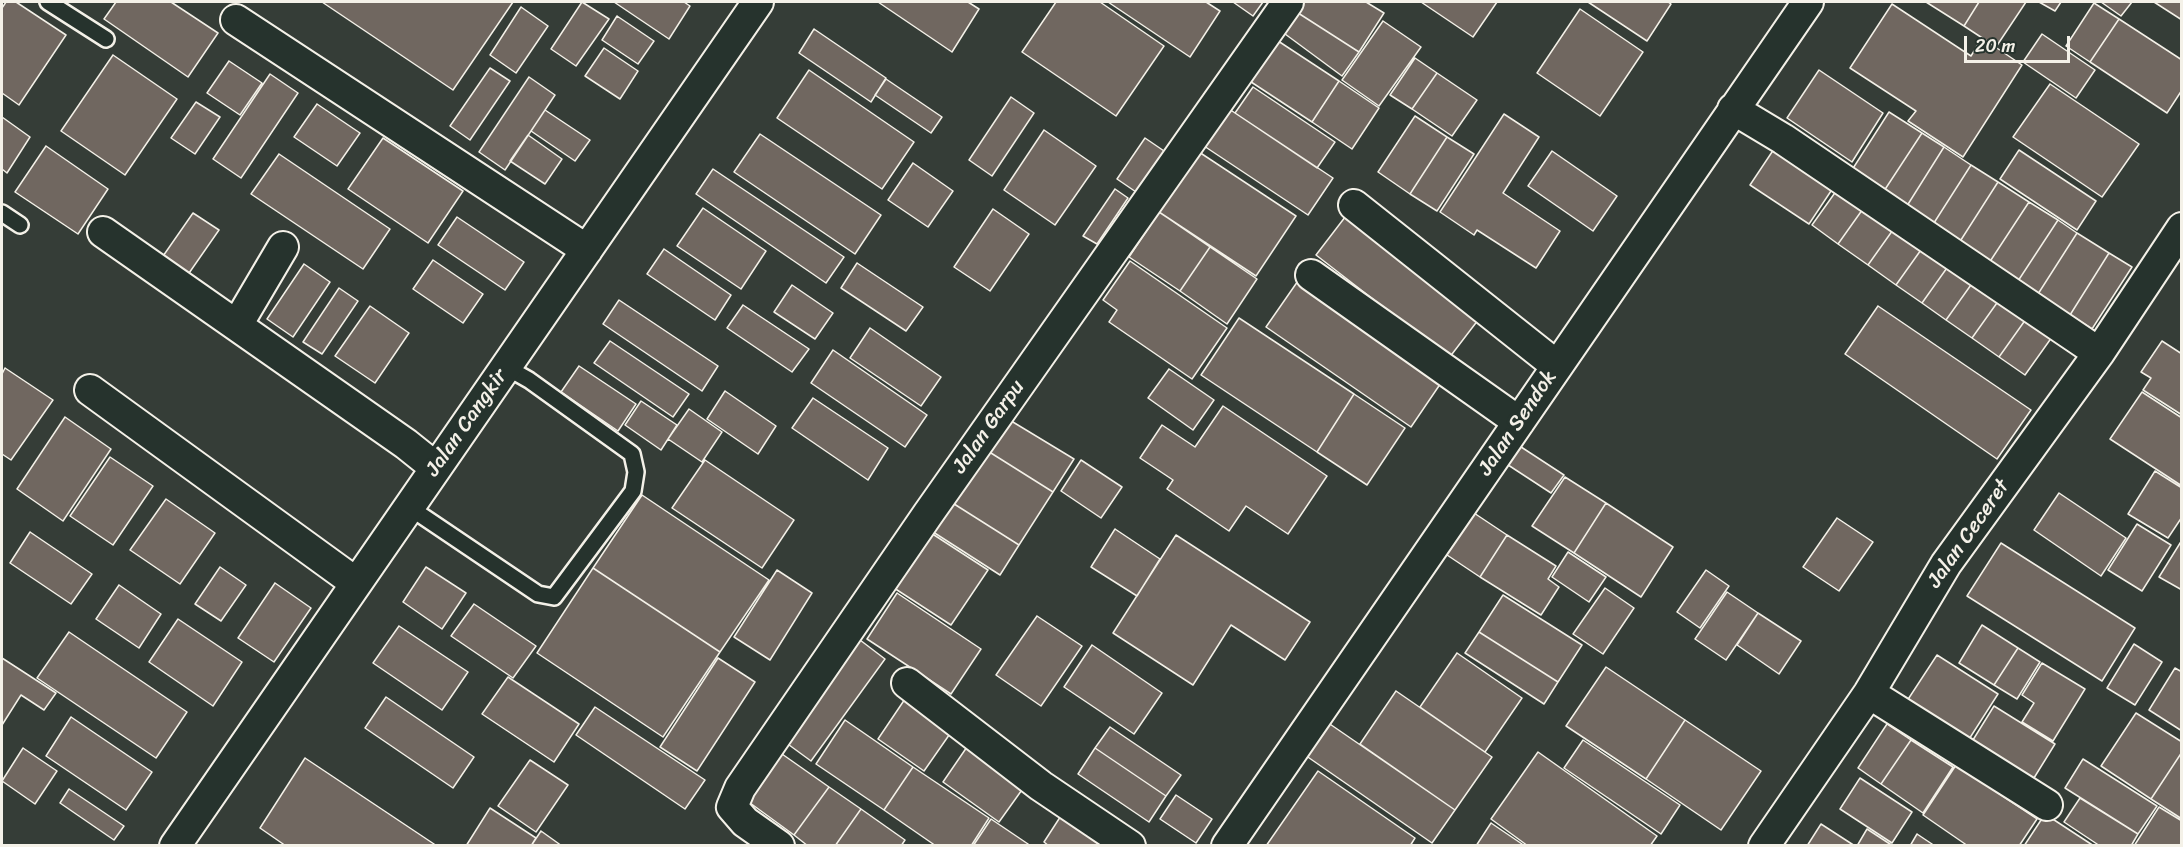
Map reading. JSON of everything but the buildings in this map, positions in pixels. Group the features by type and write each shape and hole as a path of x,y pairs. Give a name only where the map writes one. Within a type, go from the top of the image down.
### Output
{"street":[{"name":"Jalan Cangkir","path":"175,846 758,2"},
{"name":"Jalan Garpu","path":"779,846 745,822 732,807 740,788 928,514 1288,2"},
{"name":"Jalan Sendok","path":"1227,846 1804,3"},
{"path":"236,20 587,250"},
{"path":"1733,109 1783,139 2099,353"},
{"path":"1354,205 1557,366"},
{"name":"Jalan Ceceret","path":"1764,846 1869,693 1946,564 2099,353 2181,228"},
{"path":"103,232 406,444 436,468"},
{"path":"237,325 283,247"},
{"path":"1311,275 1519,422"},
{"path":"90,390 356,583"},
{"path":"907,683 1041,786 1130,846"},
{"path":"1869,693 2047,805"}],"lane":[{"path":"48,2 106,39"},
{"path":"2,213 20,225"},
{"path":"409,507 537,594 554,597 633,491 636,472 632,454 529,380 506,367"}]}
